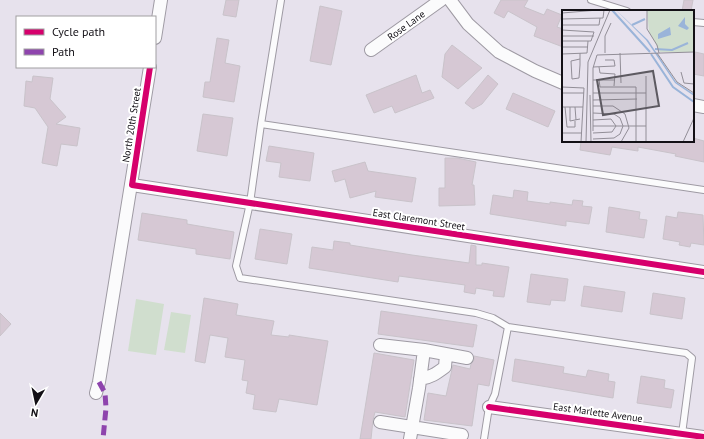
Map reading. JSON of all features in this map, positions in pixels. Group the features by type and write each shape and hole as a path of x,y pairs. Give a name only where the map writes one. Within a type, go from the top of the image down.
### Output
{"street":[{"path":"156,32 161,0"},
{"name":"Rose Lane","path":"371,50 441,0"},
{"path":"450,0 468,24 499,52 535,71 562,83"},
{"name":"North 20th Street","path":"96,393 132,185 150,68"},
{"path":"694,105 704,107"},
{"name":"East Claremont Street","path":"132,185 704,272"},
{"path":"380,345 424,350 467,358"},
{"path":"411,433 424,350"},
{"path":"420,379 436,374 445,367 446,354"},
{"name":"East Marlette Avenue","path":"489,407 704,437"},
{"path":"380,422 411,433 462,435"}],"lane":[{"path":"281,0 250,203 236,266 240,278 476,313 493,318 508,327 686,353 692,358 682,434"},
{"path":"591,0 624,10"},
{"path":"694,22 704,23"},
{"path":"261,124 704,190"},
{"path":"484,439 489,407 495,394 508,327"}],"green space":[{"path":"136,299 164,304 156,355 128,351"},
{"path":"171,312 191,315 185,353 164,350"}],"building":[{"path":"226,0 239,0 236,17 223,15"},
{"path":"501,0 528,0 524,7 544,15 547,9 562,15 557,27 562,29 562,47 534,36 537,27 508,11 504,18 494,13"},
{"path":"684,0 693,0 691,10 682,10"},
{"path":"320,6 342,11 331,65 310,61"},
{"path":"217,38 229,40 225,63 240,66 234,102 203,97 205,82 210,82"},
{"path":"452,45 482,68 458,89 442,77 445,54"},
{"path":"695,52 704,54 704,76 694,74"},
{"path":"416,75 422,93 430,90 434,98 395,113 392,106 374,113 366,95"},
{"path":"488,75 498,84 482,104 473,109 465,103"},
{"path":"33,76 53,78 50,99 66,117 56,124 80,128 77,146 61,144 57,166 42,163 48,127 35,108 24,106 26,81 32,82"},
{"path":"513,93 555,111 548,127 506,109"},
{"path":"203,114 233,118 227,156 197,151"},
{"path":"694,138 704,141 704,162 675,156 676,154 638,147 638,151 612,147 610,155 580,150 581,142 694,142"},
{"path":"269,146 314,153 310,181 279,177 281,163 266,161"},
{"path":"445,158 457,158 476,162 472,185 474,185 475,205 439,206 439,188 445,188"},
{"path":"365,162 368,171 416,178 412,202 375,197 376,191 350,198 345,179 335,182 332,171"},
{"path":"514,190 528,192 527,201 572,205 573,200 583,201 582,206 592,207 589,224 566,221 566,226 490,214 493,195 513,198"},
{"path":"609,207 640,212 639,219 647,220 644,238 606,232"},
{"path":"678,212 703,215 704,245 691,243 690,247 679,245 680,242 663,239 666,216 677,218"},
{"path":"142,213 187,220 187,224 234,232 230,259 196,254 196,249 138,240"},
{"path":"260,229 292,234 287,264 255,259"},
{"path":"334,241 350,243 350,245 469,263 471,245 476,246 476,265 482,265 482,263 509,267 504,297 493,296 494,291 476,288 475,294 464,292 465,285 399,276 398,282 309,268 312,247 333,250"},
{"path":"531,274 568,279 565,301 551,300 550,305 527,302"},
{"path":"584,286 625,292 622,312 581,306"},
{"path":"653,293 685,298 682,319 650,314"},
{"path":"204,298 238,304 236,315 274,321 271,335 289,337 289,335 328,341 317,405 279,399 276,412 253,409 255,395 246,393 248,381 242,380 245,360 225,357 228,338 210,335 205,363 195,361"},
{"path":"381,311 477,325 473,347 378,334"},
{"path":"0,313 11,324 0,336"},
{"path":"374,353 414,360 405,417 375,412 371,439 360,439"},
{"path":"474,356 494,360 489,386 478,384 472,426 424,420 428,393 446,396 453,365 470,369"},
{"path":"515,359 564,367 563,373 586,377 588,370 609,374 608,381 615,382 613,398 512,381"},
{"path":"641,376 665,380 664,388 674,390 671,408 637,403"}],"marked path":[{"path":"99,382 105,393 106,408 103,439"}],"cycle path":[{"path":"150,68 132,185 704,272"},
{"path":"489,407 704,437"}]}
